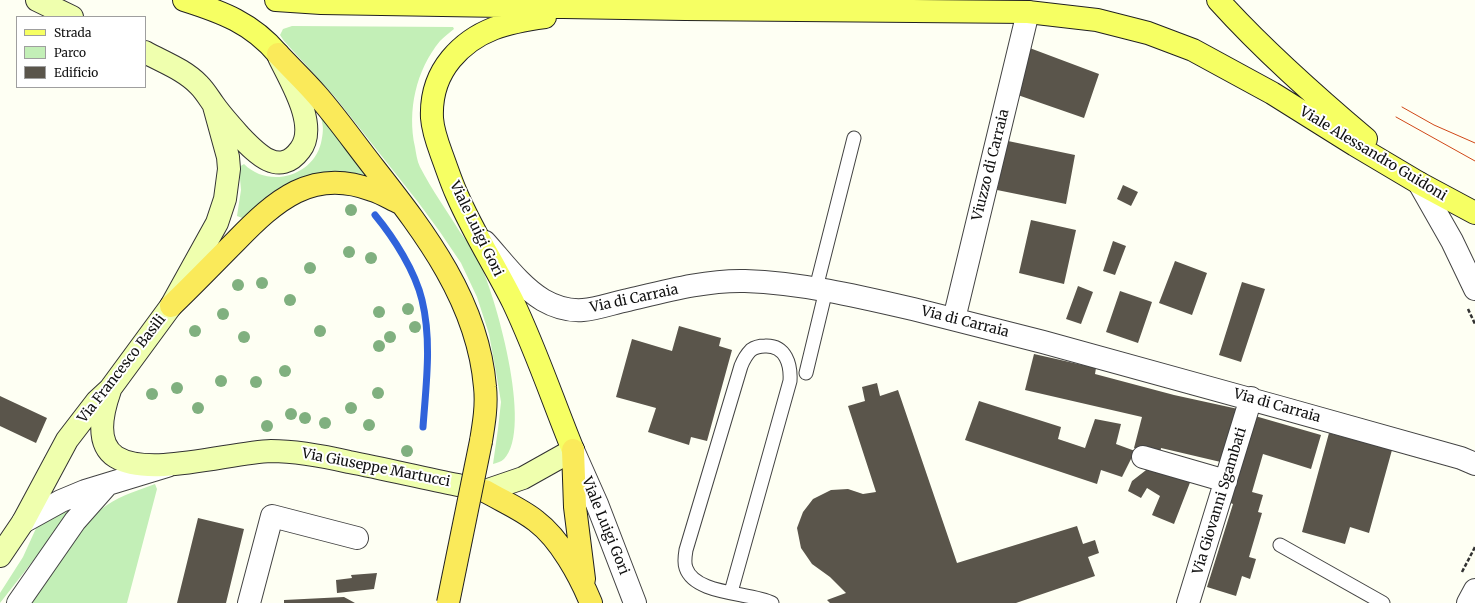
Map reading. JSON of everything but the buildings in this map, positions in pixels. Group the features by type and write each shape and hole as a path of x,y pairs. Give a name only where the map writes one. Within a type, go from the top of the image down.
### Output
{"highway":[{"path":"278,54 317,95 404,206 440,258 457,288 475,333 485,387 485,415 448,603"},
{"path":"172,306 262,216 281,200 294,192 331,183 354,185 372,190 404,206"},
{"path":"573,450 574,507 588,595"},
{"path":"485,491 537,522 562,550 588,595"}],"main road":[{"path":"37,0 70,16"},
{"path":"146,53 178,70 199,85 214,106 251,148 262,157 276,162 284,162 295,156 304,145 307,129 306,121 300,102 278,54 260,35 245,25 217,11 184,0"},
{"path":"276,0 321,3 632,8"},
{"path":"1218,0 1237,21 1319,99 1419,183"},
{"name":"Viale Alessandro Guidoni","path":"632,8 1028,12 1097,20 1148,33 1193,50 1272,93 1419,183 1475,213"},
{"name":"Viale Luigi Gori","path":"573,450 520,319 456,194 438,144 432,119 432,103 437,81 446,65 459,50 474,38 492,28 521,20 565,14 632,8"},
{"name":"Via Francesco Basili","path":"0,556 23,522 67,440 97,401 110,389 172,306 217,222 225,199 229,169 228,157 214,106"},
{"name":"Via Giuseppe Martucci","path":"110,389 104,409 102,430 106,444 110,451 115,456 130,463 147,465 174,464 256,452 294,452 332,457 458,485"},
{"path":"485,491 522,478 573,450"}],"street":[{"name":"Viuzzo di Carraia","path":"954,319 1028,12"},
{"path":"1419,183 1452,241 1475,289"},
{"name":"Via di Carraia","path":"474,229 529,290 558,307 571,310 585,310 665,291 729,282 744,281 821,289 876,300 954,319 1252,398 1461,458 1475,464"},
{"name":"Via Giovanni Sgambati","path":"1188,603 1252,398"},
{"name":"Viale Luigi Gori","path":"573,450 597,504 635,603"},
{"path":"1143,456 1226,481"},
{"name":"Via Giuseppe Martucci","path":"23,522 61,501 85,491 106,486 174,464"},
{"path":"18,603 75,521 106,486"},
{"path":"250,603 272,516 357,538"},
{"path":"1468,603 1475,590"}],"lane":[{"path":"806,373 821,289 854,138"},
{"path":"731,592 790,381 790,370 785,354 782,351 769,346 759,346 751,350 741,366 686,550 686,568 692,578 700,584 731,592 765,599 772,603"},
{"path":"1280,545 1383,603"}],"green space":[{"path":"292,26 453,27 454,29 440,41 432,52 419,78 413,105 413,133 420,167 429,184 471,247 485,274 501,328 513,391 515,420 512,443 504,459 500,462 493,464 501,402 489,334 477,297 461,263 418,202 335,97 284,41 280,35 283,29"},
{"path":"321,118 325,118 369,176 334,172 300,178 284,185 270,194 256,205 245,219 237,216 241,190 239,167 244,164 254,172 265,176 277,177 300,171 309,164 321,143 323,124"},
{"path":"155,484 157,489 127,603 30,603 65,550 96,514 119,498"},
{"path":"76,502 61,525 0,603 0,593 23,557 38,524"}],"waterway":[{"path":"375,215 403,255 419,289 422,300 428,347 423,427"}],"tram line":[{"path":"1402,107 1434,125 1475,143"},
{"path":"1396,117 1475,161"}]}
